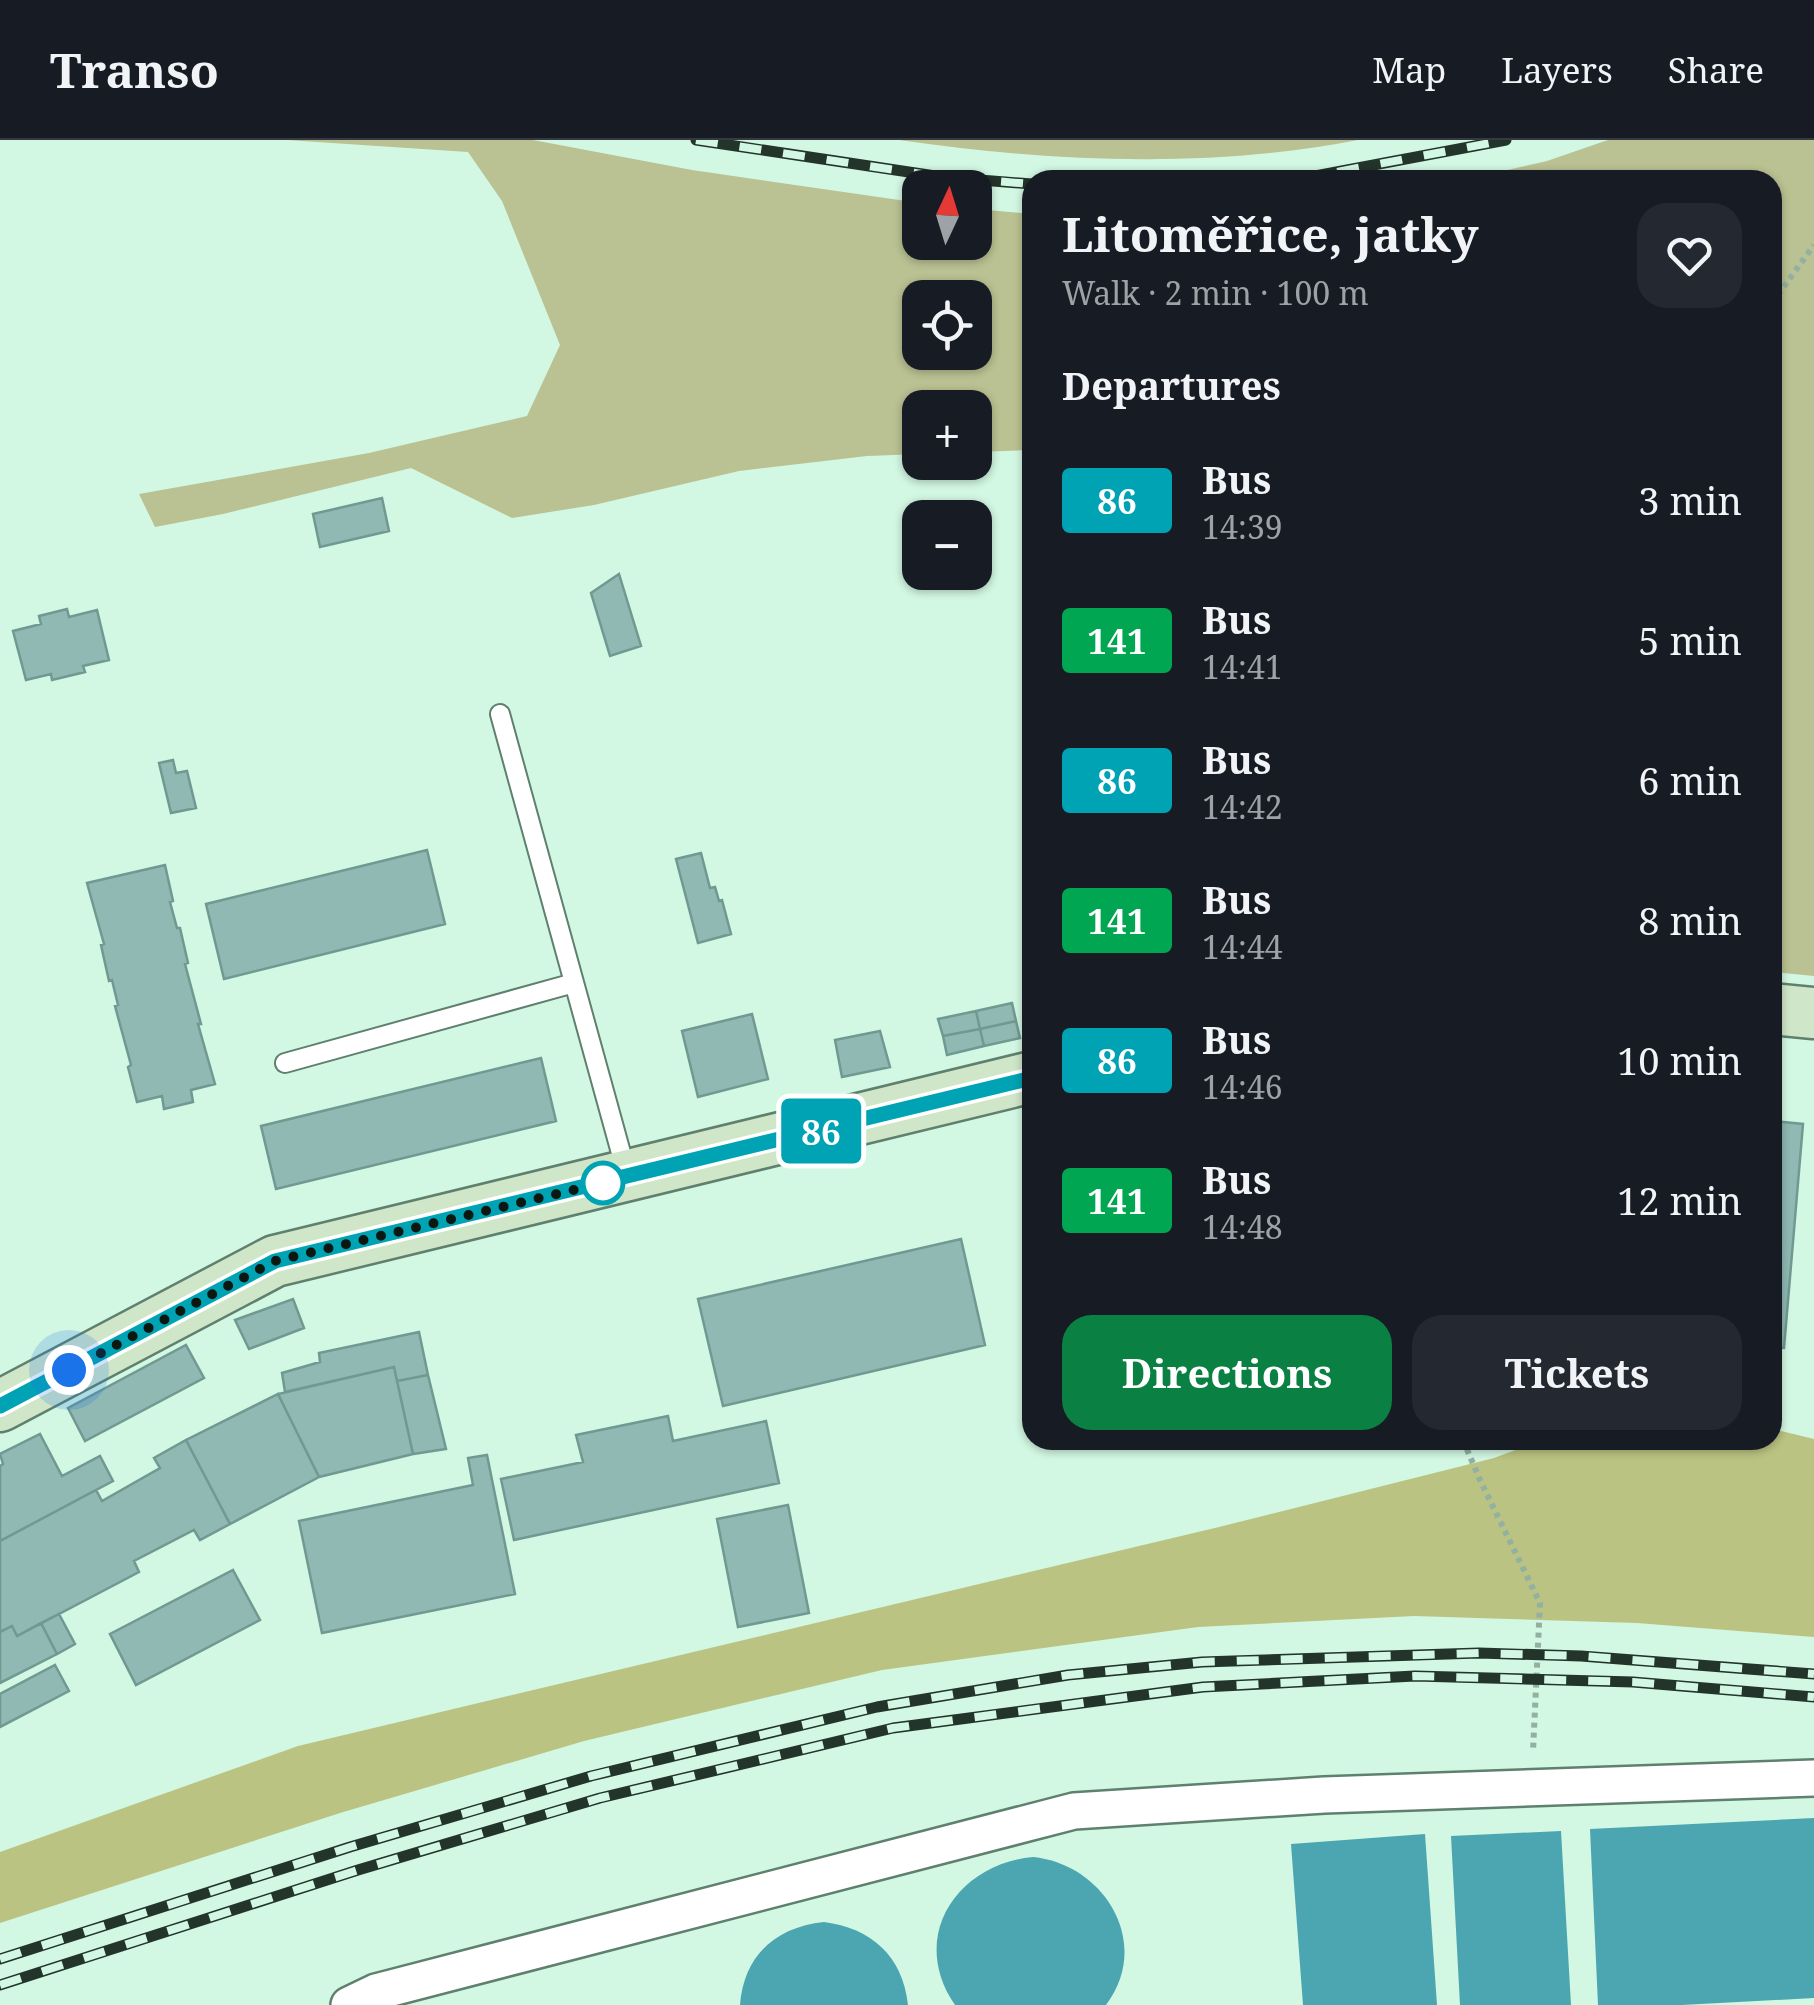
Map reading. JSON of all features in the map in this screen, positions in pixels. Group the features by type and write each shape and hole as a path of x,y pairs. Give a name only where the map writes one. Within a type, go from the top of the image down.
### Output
{"main road":[{"path":"1782,1010 1814,1012"},
{"path":"0,1406 275,1261 1022,1080"}],"street":[{"path":"349,2005 394,1988 1074,1811 1304,1796 1814,1778"}],"lane":[{"path":"500,714 628,1177"},
{"path":"285,1064 574,982"}],"path":[{"path":"1782,290 1814,245"},
{"path":"1468,1450 1540,1603 1532,1788"}],"green space":[{"path":"287,140 533,140 692,170 902,200 902,260 992,260 992,210 1022,213 1022,450 992,451 992,390 902,390 902,455 739,471 594,505 512,518 411,468 155,527 139,494 369,453 527,416 560,345 502,201 468,152"},
{"path":"899,140 1358,140 1244,155 1129,159 1014,153"},
{"path":"1608,140 1814,140 1814,976 1782,973 1782,170 1508,170"},
{"path":"1782,1431 1814,1439 1814,1637 1637,1623 1414,1616 1198,1627 882,1670 584,1741 340,1813 0,1923 0,1852 298,1746 1515,1450 1782,1450"}],"water":[{"path":"1814,1818 1814,1998 1598,2005 1590,1829"},
{"path":"1561,1831 1571,2005 1460,2005 1451,1836"},
{"path":"1425,1834 1437,2005 1303,2005 1291,1844"},
{"path":"1033,1857 1081,1874 1114,1910 1122,1933 1124,1957 1119,1981 1106,2005 955,2005 942,1979 937,1954 939,1930 948,1908 982,1874"},
{"path":"824,1922 856,1931 882,1947 899,1972 908,2005 740,2005 748,1972 766,1947 791,1930"}],"building":[{"path":"382,498 389,531 320,547 313,514"},
{"path":"619,574 641,646 610,656 591,593"},
{"path":"67,609 69,617 97,610 109,660 83,666 85,672 52,680 51,674 26,680 13,631 41,624 39,616"},
{"path":"173,760 176,773 187,771 196,808 171,813 159,763"},
{"path":"427,850 445,924 224,979 206,904"},
{"path":"701,853 710,888 715,887 719,901 722,900 731,934 698,943 676,859"},
{"path":"165,865 173,901 170,902 180,928 198,1024 215,1084 191,1090 193,1102 164,1109 162,1096 137,1102 115,1006 118,1005 87,883"},
{"path":"1012,1003 1016,1021 980,1029 976,1011"},
{"path":"976,1011 980,1029 943,1036 938,1019"},
{"path":"752,1014 768,1079 698,1097 682,1031"},
{"path":"1016,1021 1020,1038 984,1046 980,1029"},
{"path":"980,1029 984,1046 947,1055 943,1036"},
{"path":"880,1031 890,1067 842,1077 835,1040"},
{"path":"541,1058 556,1121 276,1189 261,1126"},
{"path":"1782,1122 1803,1124 1782,1348"},
{"path":"961,1239 985,1345 723,1406 698,1299"},
{"path":"293,1299 304,1328 249,1349 235,1320"},
{"path":"419,1332 428,1375 397,1381 394,1367 285,1392 282,1373 320,1362 319,1353"},
{"path":"186,1345 204,1378 85,1441 68,1408"},
{"path":"394,1367 413,1454 319,1477 278,1394"},
{"path":"428,1375 446,1449 413,1454 397,1381"},
{"path":"278,1394 319,1477 230,1524 186,1440"},
{"path":"668,1416 673,1441 766,1421 779,1483 514,1540 501,1479 583,1462 576,1435"},
{"path":"40,1434 62,1476 100,1456 113,1481 0,1541 0,1454"},
{"path":"186,1440 230,1524 200,1540 194,1530 134,1561 139,1572 17,1636 12,1626 0,1632 0,1541 96,1490 102,1501 160,1468 154,1458"},
{"path":"487,1455 515,1594 322,1633 299,1521 473,1485 468,1458"},
{"path":"788,1505 809,1613 738,1627 717,1519"},
{"path":"233,1570 260,1620 136,1685 110,1634"},
{"path":"59,1614 75,1644 57,1654 41,1623"},
{"path":"41,1623 57,1654 0,1683 0,1632 12,1626 17,1636"},
{"path":"55,1665 69,1691 0,1727 0,1694"}],"railway":[{"path":"696,140 942,177 1022,183"},
{"path":"1347,170 1506,140"},
{"path":"0,1959 350,1847 591,1776 877,1707 1068,1675 1202,1662 1479,1653 1581,1656 1814,1674"},
{"path":"0,1985 358,1870 600,1798 893,1728 1203,1687 1415,1676 1633,1682 1814,1697"}],"bus line":[{"name":"86","path":"0,1406 275,1261 1022,1081"}],"route":[{"path":"69,1370 275,1261 603,1183"}]}
